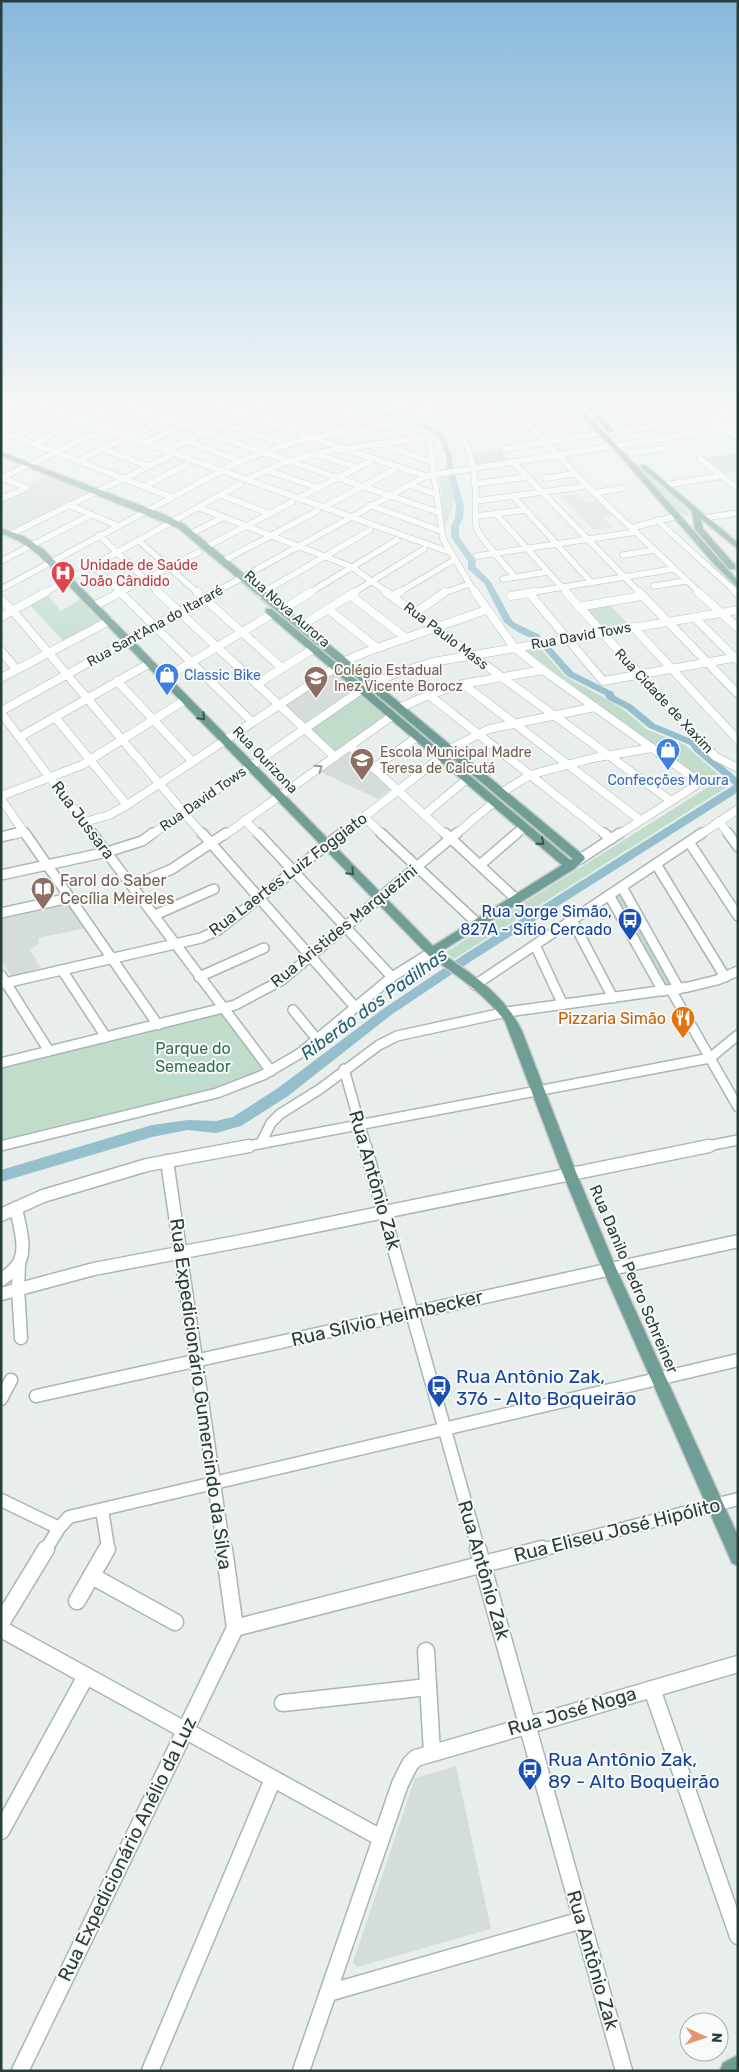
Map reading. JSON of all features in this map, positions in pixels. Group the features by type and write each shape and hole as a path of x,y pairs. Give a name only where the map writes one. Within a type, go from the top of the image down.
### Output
{"main road":[{"name":"Rua Nova Aurora","path":"125,503 145,510 190,534 203,550 223,561 272,614 361,690 395,712 417,723 467,779 570,866"},
{"path":"665,503 733,574"},
{"path":"686,503 695,510 701,519 699,529 733,574 738,586"},
{"path":"670,509 713,525 738,547"},
{"name":"Rua Nova Aurora","path":"170,523 238,579 282,610 371,685 410,731 445,753 501,793 580,859"},
{"path":"699,529 705,524 713,525"},
{"name":"Rua Ourizona","path":"1,530 32,545 51,562 225,740 326,847 443,961 475,984 507,1012"},
{"path":"410,731 417,723"},
{"path":"431,948 478,924 580,859"},
{"name":"Rua Danilo Pedro Schreiner","path":"507,1012 516,1031 569,1172 609,1268 738,1558"}],"street":[{"path":"11,534 75,503"},
{"path":"1,588 160,503"},
{"path":"1,617 209,503"},
{"path":"241,503 270,514"},
{"path":"94,606 290,503"},
{"path":"300,503 317,511 397,540 452,557"},
{"path":"306,503 350,516 452,557"},
{"path":"324,507 332,503"},
{"name":"Rua Sant'Ana do Itararé","path":"1,712 374,503"},
{"path":"411,503 438,512"},
{"path":"437,503 441,531 452,557 486,610 514,647 594,707 696,779 698,784 580,859"},
{"path":"476,503 477,531 515,577"},
{"path":"519,503 592,583"},
{"path":"550,503 738,694"},
{"path":"604,503 673,570 738,628"},
{"path":"70,505 116,525"},
{"path":"370,505 441,531"},
{"name":"Rua Paulo Mass","path":"200,508 352,567 671,801"},
{"path":"477,516 525,510"},
{"path":"223,561 317,511"},
{"path":"701,519 738,513"},
{"name":"Rua Cidade de Xaxim","path":"496,514 698,740 716,756 737,768"},
{"path":"2,560 91,515"},
{"path":"478,556 586,540 633,530 657,520 676,516"},
{"path":"190,534 224,517"},
{"path":"657,520 738,594"},
{"path":"261,594 370,530"},
{"path":"99,535 179,613 335,757"},
{"path":"282,610 397,540"},
{"path":"139,541 282,668"},
{"path":"301,626 424,549"},
{"path":"623,555 654,550"},
{"path":"393,596 452,557"},
{"path":"93,566 154,627 193,662 252,722"},
{"path":"510,596 673,570"},
{"path":"502,579 547,572"},
{"path":"654,586 686,581"},
{"path":"415,613 447,591 469,584"},
{"path":"529,593 603,681 737,658"},
{"path":"350,595 406,638"},
{"path":"578,607 641,596"},
{"path":"1,600 13,611 159,783 354,1007"},
{"path":"328,609 377,648"},
{"path":"343,662 434,627 486,610"},
{"name":"Rua David Tows","path":"1,875 107,852 142,840 361,690 414,667 471,654 738,610"},
{"path":"165,678 272,614"},
{"path":"695,618 737,658"},
{"path":"1,678 108,621"},
{"path":"633,627 738,740"},
{"path":"301,639 311,635"},
{"path":"257,684 313,648"},
{"path":"1,651 17,670"},
{"path":"20,737 150,663"},
{"path":"84,822 109,815 128,805 335,668"},
{"path":"133,886 172,869 335,757 395,712 429,694 462,684 543,670"},
{"path":"117,682 192,761"},
{"path":"462,684 640,820"},
{"path":"429,694 611,839"},
{"path":"158,1025 1,798 90,760 186,700"},
{"name":"Rua Laertes Luiz Foggiato","path":"3,980 62,970 201,938 218,930 445,753 477,734 512,723 594,707"},
{"name":"Rua Jussara","path":"1,712 154,914 198,977 271,1071"},
{"path":"55,717 128,805"},
{"path":"374,768 410,731"},
{"path":"350,746 516,899"},
{"path":"501,793 530,775 567,764 652,748"},
{"path":"424,815 467,779"},
{"name":"Rua Aristides Marquezini","path":"1,1063 235,1005 282,980 380,900 494,802"},
{"path":"475,984 738,809"},
{"path":"364,817 478,924"},
{"path":"245,820 344,929 392,977"},
{"path":"720,822 738,847"},
{"path":"480,865 524,827"},
{"path":"1,837 24,832"},
{"path":"689,842 738,916"},
{"path":"656,864 724,977"},
{"path":"622,887 671,990"},
{"path":"154,914 214,888"},
{"path":"609,895 671,990 738,1107"},
{"path":"1,913 69,898"},
{"path":"572,920 613,998"},
{"path":"535,945 563,1004"},
{"path":"198,977 264,948"},
{"path":"1,1146 217,1093 271,1071 299,1054 354,1007 431,948"},
{"path":"62,970 106,1037"},
{"path":"261,1143 276,1118 320,1089 380,1045 397,1036 507,1012 671,990 738,972"},
{"path":"3,980 49,1051"},
{"path":"293,1010 316,1038"},
{"path":"1,1215 43,1196 101,1178 167,1161 710,1058 738,1035"},
{"name":"Rua Antônio Zak","path":"344,1070 624,2071"},
{"path":"1,1294 72,1274 180,1254 569,1172 738,1140"},
{"name":"Rua Expedicionário Gumercindo da Silva","path":"167,1161 234,1628"},
{"path":"16,1208 22,1242 18,1288 21,1338"},
{"name":"Rua Sílvio Heimbecker","path":"36,1396 738,1241"},
{"path":"1,1280 19,1265"},
{"path":"1,1623 58,1528 69,1517 738,1360"},
{"path":"1,1399 11,1380"},
{"name":"Rua Eliseu José Hipólito","path":"234,1628 738,1499"},
{"path":"1,1500 58,1528"},
{"path":"77,1601 108,1547 102,1510"},
{"path":"92,1576 175,1622"},
{"name":"Rua Expedicionário Anélio da Luz","path":"20,2071 234,1628"},
{"path":"1,1629 381,1838 301,2071"},
{"path":"426,1651 432,1752"},
{"name":"Rua José Noga","path":"381,1838 400,1784 410,1764 416,1758 527,1724 738,1664"},
{"path":"1,1830 86,1676"},
{"path":"283,1703 428,1687"},
{"path":"652,1689 738,1936"},
{"path":"150,2071 273,1779"},
{"path":"328,1993 582,1920"}],"shaded area":[{"path":"1,503 71,503 14,531 1,525"},
{"path":"567,503 599,503 614,516 603,518 612,527 594,530"},
{"name":"Colégio Estadual Inez Vicente Borocz","path":"333,671 354,689 305,723 284,704"},
{"name":"Escola Municipal Madre Teresa de Calcutá","path":"347,751 391,789 378,799 319,771"},
{"path":"67,902 86,928 38,938 39,943 30,950 41,968 11,976 1,960 1,916"},
{"path":"456,1766 491,1929 357,1967 353,1962 415,1778"}],"green space":[{"path":"442,503 453,503 448,520 444,527"},
{"path":"665,503 679,503 687,509 689,517 670,509"},
{"path":"243,582 362,683 360,684 241,584"},
{"path":"47,595 61,611 82,598 104,620 64,642 29,604"},
{"path":"608,603 628,624 599,629 580,608"},
{"path":"539,647 566,677 624,710 646,729 685,745 730,785 454,959 446,952 710,786 523,649"},
{"path":"373,689 572,856 567,860 367,692"},
{"path":"360,694 387,717 336,753 310,728"},
{"path":"619,893 622,895 672,983 671,986 664,986 615,896"},
{"name":"Parque do Semeador","path":"222,1011 267,1070 222,1089 1,1143 1,1064"}],"waterway":[{"path":"459,503 459,519 455,525 455,537 472,561 471,567 487,582 507,620 512,625 537,637"},
{"path":"545,646 570,674 610,694 610,697 629,707 652,726 693,743 697,749 738,784"},
{"name":"Riberão dos Padilhas","path":"1,1176 152,1131 188,1125 216,1127 236,1122 283,1092 387,1012 469,957 738,787"}],"place":[{"name":"Unidade de Saúde João Cândido","path":"63,594"},
{"name":"Classic Bike","path":"167,696"},
{"name":"Colégio Estadual Inez Vicente Borocz","path":"316,699"},
{"name":"Confecções Moura","path":"668,771"},
{"name":"Escola Municipal Madre Teresa de Calcutá","path":"362,781"},
{"name":"Farol do Saber Cecília Meireles","path":"43,910"},
{"name":"Rua Jorge Simão, 827A - Sítio Cercado","path":"630,941"},
{"name":"Pizzaria Simão","path":"683,1039"},
{"name":"Rua Antônio Zak, 376 - Alto Boqueirão","path":"439,1408"},
{"name":"Rua Antônio Zak, 89 - Alto Boqueirão","path":"530,1791"}]}
